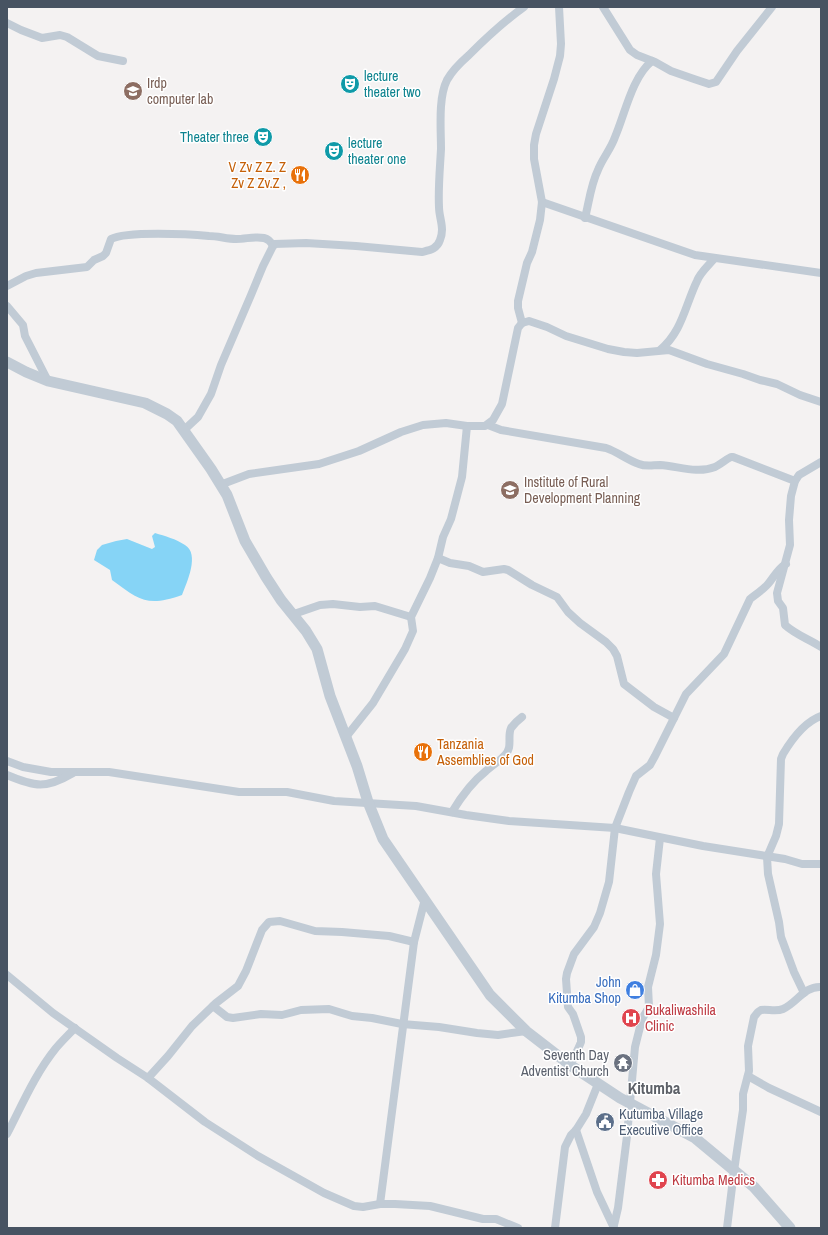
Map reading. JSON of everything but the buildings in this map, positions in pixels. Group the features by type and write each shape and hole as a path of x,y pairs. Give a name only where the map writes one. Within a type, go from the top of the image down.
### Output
{"street":[{"path":"184,430 198,417 211,394 262,266 272,246 277,243 306,243 422,252 432,250 437,246 443,229 439,209 438,190 442,98 447,81 464,59 497,28 524,7"},
{"path":"522,323 518,308 518,301 527,263 532,252 540,220 542,202 534,158 534,145 560,56 561,44 559,7"},
{"path":"603,7 630,50 637,55 671,71 709,84 716,82 737,51 772,7"},
{"path":"7,23 42,38 60,35 67,37 98,56 122,61"},
{"path":"585,218 597,172 615,139 628,100 640,75 646,66 652,61"},
{"path":"542,202 695,255 714,259 821,273"},
{"path":"7,286 26,276 36,273 87,267 106,252 110,239 125,235 161,234 236,239 259,237 266,238 270,241 272,246"},
{"path":"660,350 672,338 683,317 697,281 714,259"},
{"path":"7,306 23,325 25,336 48,381"},
{"path":"220,485 249,474 319,464 359,451 401,432 423,425 446,423 482,427 488,425 497,415 504,400 518,328 522,323 529,321 573,338 608,349 624,352 660,350 677,352 707,364 777,384 800,395 819,399"},
{"path":"7,362 48,381 145,403 177,421 211,469 227,496 248,547 266,577 281,600 294,614 317,649 330,696 357,766 368,802 383,839 490,995 526,1031 570,1065 629,1103 695,1138 754,1187 790,1228"},
{"path":"488,425 501,430 614,450 630,460 645,466 660,465 705,470 733,457 795,481"},
{"path":"346,737 373,703 405,649 413,631 411,617 438,558 442,538 451,519 462,477 467,426"},
{"path":"821,462 799,475 795,481 791,496 789,520 790,546 777,593 778,601 783,608 785,625 794,633 821,647"},
{"path":"438,558 450,563 469,566 483,572 504,569 508,570 532,585 554,595 561,601 568,612 580,623 613,649 617,656 624,684 654,707 674,718"},
{"path":"570,1065 581,1042 581,1037 573,1014 568,1007 566,979 574,954 594,927 600,913 609,882 615,828 626,799 636,776 650,765 686,694 724,654 750,599 758,594 780,568 786,564"},
{"path":"294,614 320,605 333,604 360,607 375,606 411,617"},
{"path":"804,993 794,972 781,937 768,874 767,857 776,836 779,824 783,754 805,725 821,716"},
{"path":"452,812 461,797 473,783 485,771 506,755 510,745 509,737 511,728 522,717"},
{"path":"7,761 23,767 38,770 73,773 109,772 239,792 287,792 334,801 416,806 509,821 615,828 660,838 785,859 802,864 821,864"},
{"path":"7,775 29,784 36,785 58,782 73,773"},
{"path":"614,1226 627,1136 635,1047 642,1019 649,1007 648,987 656,955 660,924 656,874 660,838"},
{"path":"380,1204 402,1024 414,942 425,899"},
{"path":"148,1078 192,1026 219,1000 234,990 242,980 262,930 266,924 272,921 280,921 315,931 389,936 414,942"},
{"path":"7,975 53,1013 148,1078 194,1114 258,1156 307,1184 343,1202 354,1206 363,1207 380,1204 430,1206 483,1219 496,1219 518,1228"},
{"path":"727,1228 743,1110 743,1094 749,1071 748,1046 756,1014 761,1010 782,1009 789,1006 804,993 813,988 821,987"},
{"path":"213,1006 227,1017 233,1018 261,1014 282,1015 301,1010 325,1009 339,1011 352,1016 402,1024 439,1027 464,1032 506,1034 526,1031"},
{"path":"7,1134 22,1102 47,1060 55,1049 75,1028"},
{"path":"748,1076 769,1088 821,1112"},
{"path":"555,1228 565,1147 571,1135 586,1114 598,1084"},
{"path":"576,1130 598,1197 614,1226"}],"water":[{"path":"155,533 174,539 185,545 192,555 189,576 182,595 161,601 145,600 130,593 112,580 110,570 94,560 97,550 102,545 116,541 127,539 152,549 155,547 152,536"}],"place":[{"name":"lecture theater two","path":"350,84"},
{"name":"Irdp computer lab","path":"133,91"},
{"name":"Theater three","path":"263,137"},
{"name":"lecture theater one","path":"334,151"},
{"name":"V Zv Z Z. Z Zv Z Zv.Z ,","path":"300,175"},
{"name":"Institute of Rural Development Planning","path":"510,490"},
{"name":"Tanzania Assemblies of God","path":"423,752"},
{"name":"John Kitumba Shop","path":"635,990"},
{"name":"Bukaliwashila Clinic","path":"631,1018"},
{"name":"Seventh Day Adventist Church","path":"623,1063"},
{"name":"Kutumba Village Executive Office","path":"605,1122"},
{"name":"Kitumba Medics","path":"658,1180"}],"district":[{"name":"Kitumba","path":"654,1088"}]}
